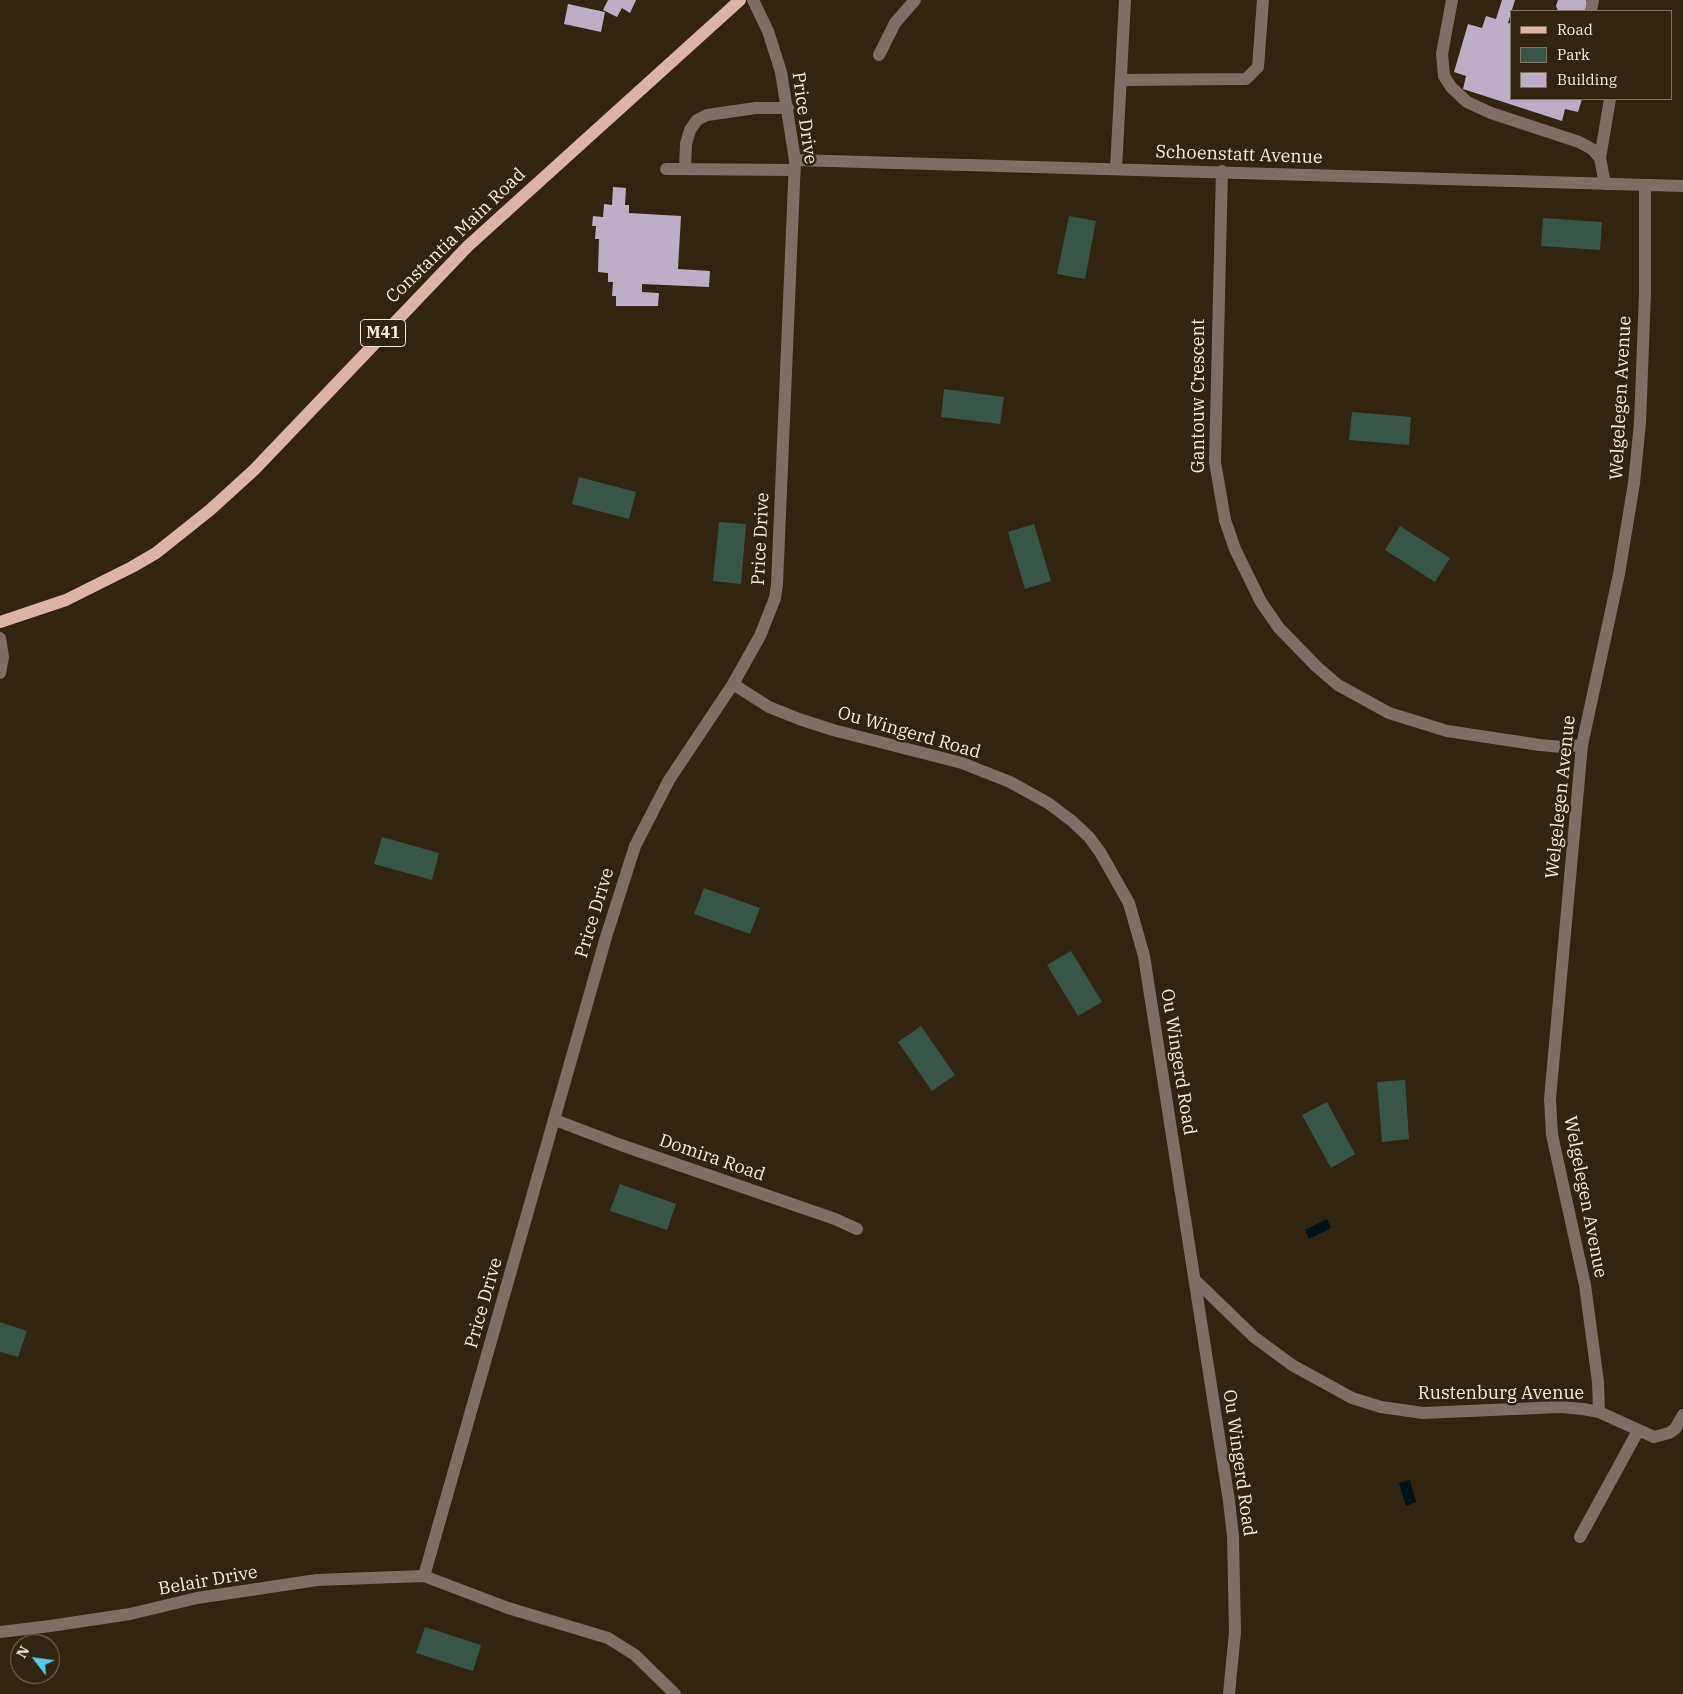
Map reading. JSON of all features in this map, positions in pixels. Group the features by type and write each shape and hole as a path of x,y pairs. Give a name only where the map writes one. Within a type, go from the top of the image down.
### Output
{"main road":[{"name":"Constantia Main Road","path":"0,622 66,600 132,567 156,553 203,516 254,470 468,246 740,0"}],"street":[{"name":"Price Drive","path":"424,1576 606,937 635,846 669,780 733,684 770,614 777,584 794,165 788,108 781,72 768,31 754,0"},
{"path":"879,55 895,23 915,0"},
{"path":"1116,169 1125,0"},
{"path":"1121,80 1246,80 1258,67 1263,0"},
{"path":"1452,0 1442,54 1444,76 1451,87 1467,102 1520,124 1579,142 1592,149 1600,158"},
{"path":"1605,184 1600,158 1610,100"},
{"path":"685,169 686,144 690,130 697,120 707,115 756,108 788,108"},
{"name":"Schoenstatt Avenue","path":"666,169 794,165 1116,169 1683,186"},
{"name":"Gantouw Crescent","path":"1222,171 1215,462 1225,520 1239,558 1262,602 1279,628 1317,667 1338,685 1389,712 1448,731 1562,747 1582,745"},
{"name":"Welgelegen Avenue","path":"1599,1412 1598,1382 1585,1285 1549,1117 1582,745 1619,574 1634,483 1640,422 1644,185"},
{"path":"0,638 3,657 0,673"},
{"name":"Ou Wingerd Road","path":"733,684 763,703 799,719 833,730 962,764 1010,782 1048,803 1072,821 1100,852 1129,903 1144,956 1196,1280 1233,1536 1235,1632 1229,1694"},
{"name":"Domira Road","path":"555,1120 620,1146 835,1219 857,1229"},
{"name":"Rustenburg Avenue","path":"1196,1280 1272,1351 1312,1377 1352,1398 1381,1407 1423,1413 1560,1407 1599,1412 1654,1437 1662,1436 1675,1429 1683,1415"},
{"path":"1580,1537 1638,1431"},
{"path":"424,1576 508,1608 572,1626 615,1641 636,1655 675,1694"},
{"name":"Belair Drive","path":"0,1632 130,1614 197,1598 317,1580 424,1576"}],"green space":[{"path":"1069,216 1096,221 1085,279 1057,274"},
{"path":"1543,218 1602,222 1600,250 1541,246"},
{"path":"944,389 1004,397 1000,424 941,417"},
{"path":"1352,412 1411,417 1409,445 1349,440"},
{"path":"579,477 636,492 629,519 572,504"},
{"path":"719,522 746,524 741,584 713,581"},
{"path":"1034,524 1051,581 1025,589 1008,532"},
{"path":"1400,526 1450,558 1435,582 1385,550"},
{"path":"382,837 439,853 432,880 374,864"},
{"path":"704,888 760,908 750,934 694,914"},
{"path":"1071,951 1102,1002 1078,1016 1047,965"},
{"path":"921,1026 955,1075 932,1091 898,1042"},
{"path":"1405,1080 1409,1139 1382,1142 1377,1082"},
{"path":"1327,1102 1355,1154 1331,1168 1302,1115"},
{"path":"620,1184 676,1204 667,1230 610,1211"},
{"path":"0,1322 27,1331 18,1357 0,1352"},
{"path":"425,1627 481,1645 473,1671 416,1653"}],"shaded area":[{"path":"1327,1219 1331,1228 1309,1239 1305,1230"},
{"path":"1410,1480 1416,1502 1406,1506 1399,1483"}],"building":[{"path":"608,0 636,0 630,13 622,8 617,17 603,10"},
{"path":"1502,0 1515,0 1512,10 1510,10 1508,23 1510,24 1510,100 1582,100 1578,112 1565,109 1562,121 1463,89 1466,76 1454,72 1468,24 1482,28 1486,16 1496,19"},
{"path":"1558,0 1586,0 1587,3 1585,10 1558,10 1556,6"},
{"path":"568,4 605,12 601,32 564,24"},
{"path":"613,187 626,188 625,205 629,205 629,213 681,216 678,269 710,271 709,287 642,284 642,292 659,293 658,306 616,306 616,296 612,296 613,282 608,282 608,273 598,272 599,239 595,239 596,226 592,226 593,216 603,217 604,204 612,205"}]}
